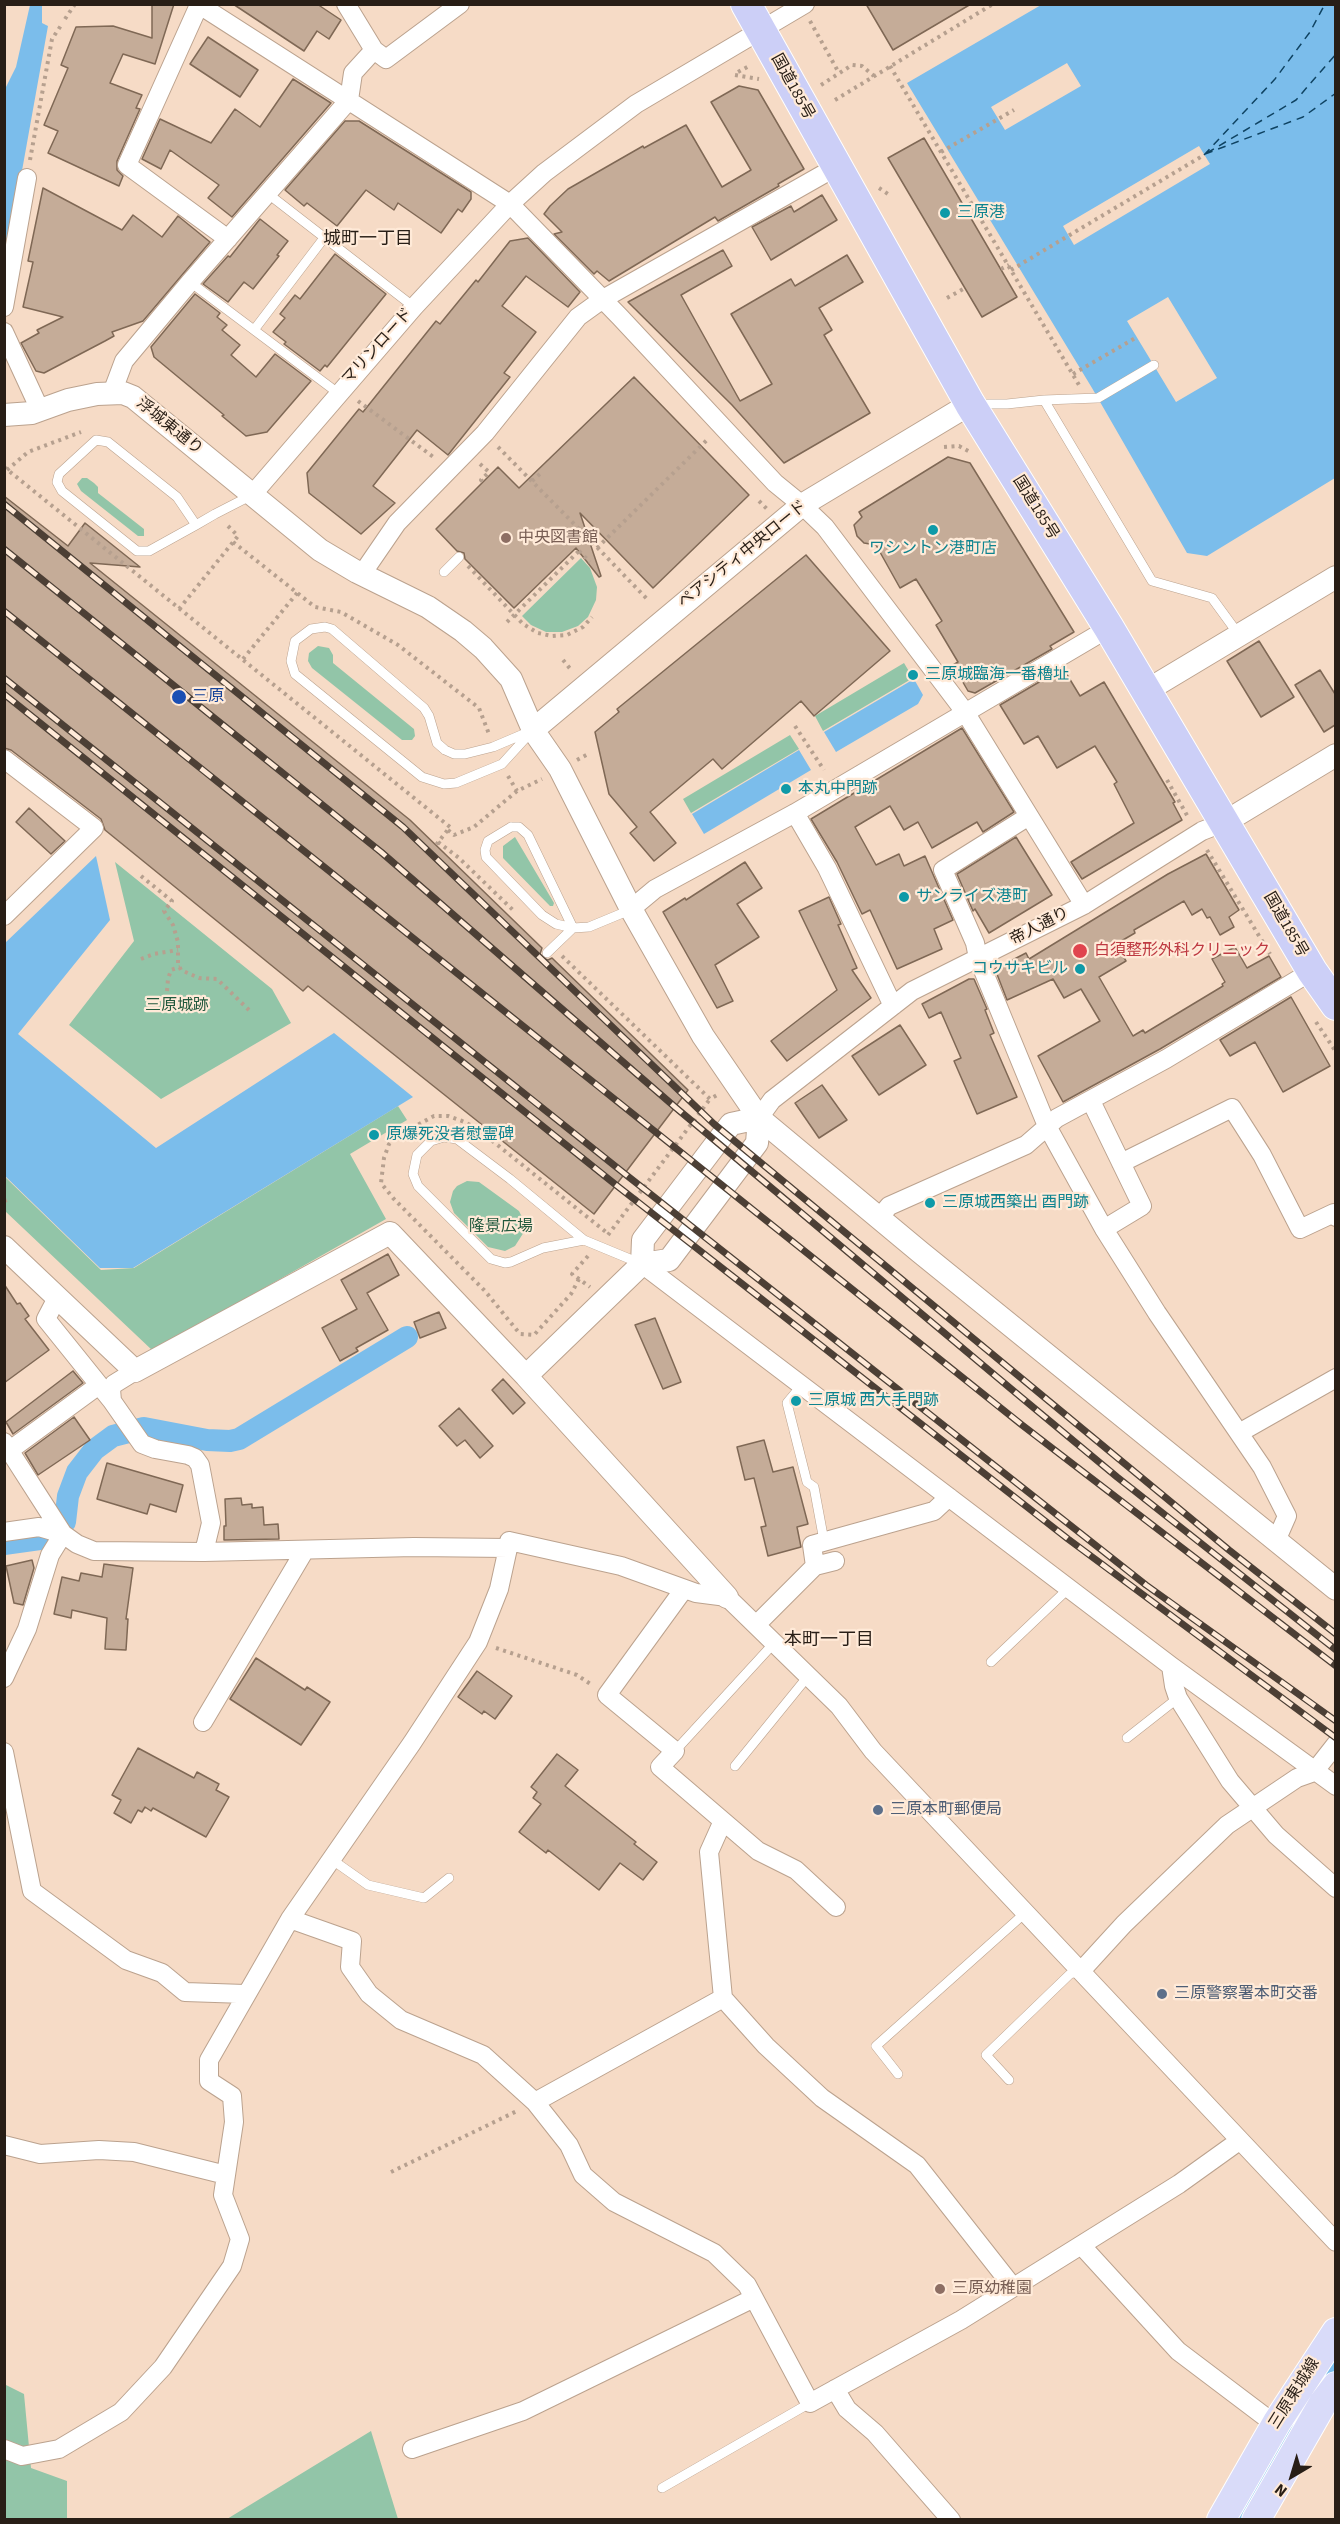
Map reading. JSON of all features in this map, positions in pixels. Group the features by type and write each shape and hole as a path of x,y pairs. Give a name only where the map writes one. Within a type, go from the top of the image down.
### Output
{"highway":[{"name":"国道185号","path":"746,4 970,404 1109,628 1312,971 1335,1005"}],"main road":[{"name":"三原東城線","path":"1221,2520 1277,2422 1335,2332"},
{"name":"三原東城線","path":"1256,2520 1335,2386"}],"street":[{"path":"346,4 374,50 386,59 460,4"},
{"path":"228,239 127,165 198,5 510,204 723,425 775,483 825,527 965,712 1084,905"},
{"name":"マリンロード","path":"252,495 414,307 510,204 544,173 636,104 760,31 808,12"},
{"path":"112,393 124,361 349,100 353,73 374,50"},
{"path":"362,574 397,523 485,433 578,317 603,299 836,167"},
{"path":"4,307 27,178"},
{"path":"4,332 40,410"},
{"name":"浮城東通り","path":"4,415 40,410 82,396 123,393 133,397 320,550 428,607 483,648 511,679 533,730 560,770 631,909 703,1036 759,1118 1335,1588"},
{"name":"ペアシティ中央ロード","path":"533,730 802,505 970,404"},
{"path":"1146,691 1335,577"},
{"path":"631,909 655,889 795,813 1109,628"},
{"name":"帝人通り","path":"759,1118 772,1100 912,991 1084,905 1202,831 1225,822 1335,755"},
{"path":"4,759 94,828 4,916"},
{"path":"795,813 827,868 893,1006"},
{"path":"1029,816 943,870 975,943 978,958 1047,1126 1104,1229 1156,1313 1262,1467 1287,1516 1276,1541"},
{"path":"879,1218 889,1206 1026,1145 1057,1118 1166,1059 1312,971"},
{"path":"1091,1101 1142,1206 1104,1229"},
{"path":"1121,1163 1232,1108 1262,1155 1300,1229 1334,1214 1335,1217"},
{"path":"526,1376 642,1264 669,1260 757,1143 759,1118 731,1124 643,1240 642,1264"},
{"path":"112,1401 111,1389 114,1384 135,1371 390,1233 526,1376 728,1597 839,1706 873,1750 1335,2242"},
{"path":"4,1247 135,1371"},
{"path":"642,1264 1171,1666 1335,1786"},
{"path":"57,1298 46,1319 112,1401 142,1444 155,1449 188,1455 195,1458 200,1465 211,1523 204,1552"},
{"path":"1239,1433 1335,1378"},
{"path":"63,1534 7,1446 99,1385"},
{"path":"815,1566 812,1545 934,1511 949,1497"},
{"path":"4,1532 39,1527 63,1534 77,1544 94,1551 508,1548"},
{"path":"4,1678 27,1629 50,1555 63,1534"},
{"path":"4,2449 22,2456 59,2449 121,2412 164,2367 232,2266 240,2239 223,2195 234,2122 232,2096 209,2081 209,2060 290,1919 412,1743 478,1642 499,1589 508,1541 637,1571 707,1596 728,1597"},
{"path":"203,1722 305,1550"},
{"path":"756,1624 815,1566 835,1561"},
{"path":"684,1589 608,1695 675,1751 660,1767 722,1823 758,1851 796,1870 836,1907"},
{"path":"1171,1666 1178,1698 1230,1781 1276,1835 1335,1888"},
{"path":"1081,1971 1124,1924 1227,1825 1297,1778 1314,1772 1335,1744"},
{"path":"4,1752 33,1891 126,1960 162,1973 185,1992 245,1995"},
{"path":"722,1823 709,1852 723,1998 766,2046 822,2098 916,2165 1013,2287"},
{"path":"290,1919 352,1941 350,1967 369,1994 401,2020 483,2055 535,2102 569,2145 583,2175 614,2202 714,2253 747,2284 810,2403 961,2320 1179,2184 1239,2141"},
{"path":"535,2102 723,1998"},
{"path":"4,2145 40,2154 99,2150 135,2152 226,2175"},
{"path":"1081,2245 1178,2351 1264,2416 1277,2422"},
{"path":"412,2449 523,2411 754,2298"},
{"path":"835,2389 846,2409 875,2433 951,2520"}],"lane":[{"path":"267,193 414,307"},
{"path":"254,330 324,238"},
{"path":"190,282 338,393"},
{"path":"970,404 1098,398 1154,365"},
{"path":"1044,400 1152,581 1212,597 1239,635"},
{"path":"196,525 177,497 108,442 96,440 59,474 57,482 62,491 137,551 149,550 196,525 215,514 252,495"},
{"path":"444,572 459,557"},
{"path":"311,629 332,629 424,708 429,716 437,743 454,754 465,754 493,747 533,730 502,764 456,783 434,782 422,777 296,674 291,661 292,648 300,636 311,629"},
{"path":"573,928 524,830 511,827 488,841 485,850 486,857 542,915 556,924 573,928 589,927 631,909"},
{"path":"547,953 573,928"},
{"path":"584,1240 543,1248 512,1262 505,1263 491,1259 418,1186 413,1174 417,1155 425,1144 438,1138 451,1138 463,1143 584,1240 642,1264"},
{"path":"802,1385 787,1403 807,1482 814,1487 824,1541"},
{"path":"991,1662 1069,1588"},
{"path":"675,1751 775,1642"},
{"path":"735,1766 809,1675"},
{"path":"1127,1738 1140,1725 1178,1698"},
{"path":"331,1859 368,1885 424,1898 449,1878"},
{"path":"898,2074 876,2046 1025,1913"},
{"path":"1009,2080 986,2055 1070,1974 1081,1971"},
{"path":"662,2488 810,2403"}],"path":[{"path":"27,178 52,39 75,4"},
{"path":"835,100 993,4"},
{"path":"808,12 839,73"},
{"path":"821,85 852,65 862,66 874,76"},
{"path":"890,66 1088,398"},
{"path":"941,152 1014,110"},
{"path":"1001,269 1019,265 1204,154"},
{"path":"946,298 965,288"},
{"path":"1073,374 1137,337"},
{"path":"358,401 451,470"},
{"path":"597,548 723,425"},
{"path":"485,433 586,537"},
{"path":"479,463 489,472 481,480 483,482"},
{"path":"4,467 450,827 437,843 459,858 518,914"},
{"path":"532,482 541,473"},
{"path":"179,609 238,536 215,514"},
{"path":"233,542 315,607 341,612 398,645 479,708"},
{"path":"592,542 647,600"},
{"path":"507,622 547,579 580,550 590,562"},
{"path":"459,557 532,630 556,636 577,631 592,616"},
{"path":"243,659 298,592"},
{"path":"795,726 824,770"},
{"path":"448,830 454,835 474,827 517,791 534,784"},
{"path":"141,876 172,901 164,910 178,942 181,970 199,978 217,979 250,1011"},
{"path":"141,959 178,950"},
{"path":"560,954 710,1099"},
{"path":"168,991 171,970 180,967"},
{"path":"605,1300 572,1274 609,1234 710,1099 736,1084"},
{"path":"579,1279 571,1294 534,1335 520,1334 485,1291 381,1183 384,1158 389,1144 395,1137 434,1116 448,1116 462,1121 475,1127 609,1234"},
{"path":"478,1642 577,1675 608,1695"},
{"path":"391,2172 535,2102"}],"green space":[{"path":"82,478 87,478 94,483 98,487 98,493 144,529 144,536 138,536 81,491 77,484"},
{"path":"581,558 590,568 597,587 596,600 588,617 578,626 562,632 546,632 531,625 522,616"},
{"path":"318,646 329,648 333,655 333,663 414,729 415,736 412,740 402,740 312,668 308,661 309,653"},
{"path":"904,663 913,678 823,731 815,716"},
{"path":"790,735 799,749 691,813 683,799"},
{"path":"515,837 554,903 553,906 550,906 503,858 503,846"},
{"name":"三原城跡","path":"115,862 272,989 291,1023 161,1099 69,1025 134,941"},
{"path":"398,1106 407,1120 350,1154 386,1219 153,1351 5,1211 4,1176 101,1270 134,1268"},
{"name":"隆景広場","path":"467,1181 479,1182 519,1211 524,1221 524,1232 515,1246 505,1251 488,1247 454,1213 450,1202 453,1191"},
{"path":"4,2384 24,2394 31,2468 67,2481 67,2519 5,2519"},
{"path":"371,2431 398,2519 227,2519"}],"water":[{"path":"30,5 42,5 42,23 48,26 9,243 5,244 5,89 16,67"},
{"path":"1041,5 1335,5 1335,478 1207,556 1187,553 1092,388 907,83"},
{"path":"914,679 923,695 918,704 836,752 824,732"},
{"path":"799,750 811,770 704,834 692,814"},
{"path":"96,856 110,920 18,1034 156,1148 334,1033 413,1097 133,1268 100,1268 5,1176 5,943"}],"pier":[{"path":"1067,63 1081,86 1005,130 991,107"},
{"path":"1199,146 1210,164 1074,245 1063,226"},
{"path":"1168,297 1217,378 1176,402 1127,321"}],"building":[{"path":"152,4 174,4 155,64 123,54 110,83 142,95 136,108 140,109 117,161 117,170 123,176 119,186 48,153 58,131 44,125 68,68 61,65 76,27 113,26 152,38"},
{"path":"233,4 317,4 341,20 329,39 317,31 304,51"},
{"path":"866,4 971,4 893,50"},
{"path":"208,37 258,70 240,97 190,64"},
{"path":"293,79 331,103 232,217 208,198 219,185 170,150 161,169 142,159 160,119 211,143 235,109 260,127"},
{"path":"739,86 758,90 804,169 718,221 715,217 609,281 597,271 594,274 554,234 562,232 544,214 550,206 568,189 643,146 644,148 686,125 722,187 751,170 711,102"},
{"path":"345,121 359,121 471,192 471,199 462,212 458,209 441,233 398,203 394,210 366,190 337,226 307,203 304,206 285,190"},
{"name":"三原港","path":"924,138 1017,297 982,317 888,158"},
{"path":"43,188 122,230 133,215 162,237 178,216 210,242 143,321 112,332 114,336 44,373 36,371 21,343 39,333 37,330 63,317 23,307 33,262 28,261"},
{"path":"822,195 837,220 771,260 752,227 791,206 794,212"},
{"path":"260,219 288,241 253,289 244,282 228,302 203,284 228,256 230,257"},
{"path":"528,238 580,292 568,307 526,276 502,306 536,332 504,373 510,377 448,455 417,430 373,486 395,503 361,534 309,493 307,473 359,409 363,412 436,321 440,324 476,280 478,282 510,241"},
{"path":"723,250 732,266 681,295 740,401 772,384 731,314 791,279 795,286 847,255 863,282 819,308 832,330 824,335 870,413 784,463 732,405 628,302"},
{"path":"335,254 386,294 327,367 325,365 320,371 284,344 286,342 273,332 285,318 280,314 295,295 300,299"},
{"path":"195,294 220,313 217,317 227,325 222,330 240,345 231,355 256,377 275,354 311,381 267,432 246,436 154,357 151,347"},
{"path":"634,377 749,495 653,588 580,513 601,576 599,577 576,548 514,608 465,559 464,553 457,551 436,529 498,467 519,488"},
{"path":"948,457 970,463 1074,632 1050,646 1052,649 975,693 968,691 953,665 958,662 936,625 942,621 916,579 900,588 876,545 864,543 857,536 854,525 862,517 859,512"},
{"path":"4,496 68,546 85,523 140,567 90,563 410,820 542,948 540,954 543,958 548,960 552,958 688,1090 594,1214 308,986 303,991 105,830 101,819 11,750 4,748"},
{"path":"806,555 890,651 814,716 801,701 722,769 713,759 650,812 676,843 654,861 630,833 637,827 609,794 595,732 619,712 617,709"},
{"path":"1259,641 1294,697 1261,717 1227,661"},
{"path":"1063,668 1080,696 1104,682 1175,802 1173,803 1182,820 1082,879 1071,862 1134,823 1114,784 1117,782 1095,746 1057,768 1038,736 1024,744 1000,705"},
{"path":"1320,670 1335,694 1335,725 1324,732 1295,685"},
{"path":"962,728 1014,812 983,832 977,822 932,848 918,822 904,830 890,806 855,827 876,865 899,854 904,866 925,856 953,920 934,929 942,949 897,969 870,910 862,914 837,862 811,819"},
{"path":"29,808 65,841 51,854 16,822"},
{"path":"1016,837 1052,895 989,933 975,909 973,911 957,874"},
{"path":"1206,854 1239,910 1229,917 1234,927 1220,935 1210,917 1207,918 1202,909 1192,915 1184,901 1134,930 1135,933 1116,944 1126,961 1099,977 1133,1036 1143,1030 1145,1033 1223,986 1225,982 1212,959 1235,947 1247,968 1269,956 1281,977 1160,1049 1063,1102 1038,1056 1100,1021 1081,989 1064,998 1053,979 1007,1000 995,969 1026,953 1029,959 1168,874"},
{"path":"745,862 762,888 737,904 759,937 715,965 733,1001 717,1008 663,912"},
{"path":"829,897 841,924 838,925 857,968 852,970 871,998 787,1061 771,1041 837,990 799,911"},
{"path":"969,979 974,979 987,1009 985,1010 994,1033 990,1035 1017,1097 977,1114 954,1061 961,1058 941,1012 929,1018 922,1004"},
{"path":"1291,997 1330,1066 1283,1092 1255,1042 1230,1056 1220,1040"},
{"path":"900,1025 926,1065 879,1095 852,1056"},
{"path":"822,1085 847,1120 819,1138 795,1103"},
{"path":"388,1254 399,1275 367,1293 388,1330 356,1348 358,1351 340,1361 322,1328 357,1309 341,1280"},
{"path":"4,1284 17,1304 20,1303 29,1316 25,1319 49,1350 4,1383"},
{"path":"439,1312 446,1328 420,1338 414,1322"},
{"path":"655,1318 681,1382 663,1389 635,1325"},
{"path":"73,1371 83,1383 13,1434 6,1422"},
{"path":"503,1379 525,1403 513,1414 492,1390"},
{"path":"459,1408 493,1446 480,1458 465,1440 457,1446 439,1426"},
{"path":"74,1417 90,1440 38,1475 25,1453"},
{"path":"764,1440 773,1472 793,1467 808,1524 797,1527 801,1547 768,1556 761,1527 766,1526 754,1478 745,1480 737,1447"},
{"path":"107,1463 183,1485 176,1512 150,1504 147,1514 97,1499"},
{"path":"241,1498 242,1505 252,1504 252,1508 263,1507 264,1525 278,1524 279,1539 224,1540 225,1499"},
{"path":"32,1560 34,1568 23,1605 14,1603 6,1566"},
{"path":"104,1564 133,1568 126,1619 128,1619 126,1650 105,1649 107,1618 72,1610 71,1618 54,1614 62,1577 79,1581 81,1573 102,1577"},
{"path":"256,1658 305,1690 307,1687 330,1702 301,1745 230,1699"},
{"path":"477,1671 512,1696 495,1719 484,1711 482,1714 458,1697"},
{"path":"138,1748 194,1778 197,1772 219,1784 216,1790 229,1797 206,1837 153,1808 151,1811 145,1807 142,1812 138,1810 131,1823 114,1813 121,1800 112,1795"},
{"path":"557,1754 578,1770 565,1786 636,1842 634,1844 657,1862 643,1880 620,1863 599,1890 548,1850 546,1853 519,1832 541,1804 533,1798 537,1792 531,1787"}],"waterway":[{"path":"4,1544 47,1538 65,1522 68,1496 77,1472 94,1450 113,1436 144,1428 207,1440 239,1439 407,1337"},
{"path":"1240,2520 1333,2360"}],"ferry route":[{"path":"1204,155 1275,79 1310,32 1325,4"},
{"path":"1207,153 1296,100 1336,54"},
{"path":"1205,154 1303,117 1336,93"}],"railway":[{"path":"4,504 403,827 714,1124 1229,1550 1336,1634"},
{"path":"4,549 381,852 675,1107 1010,1388 1117,1477 1336,1650"},
{"path":"4,611 1022,1425 1336,1666"},
{"path":"4,678 625,1174 1146,1585 1336,1721"},
{"path":"4,694 616,1185 1068,1539 1336,1738"}],"place":[{"name":"三原港","path":"945,213"},
{"name":"ワシントン港町店","path":"933,530"},
{"name":"中央図書館","path":"506,538"},
{"name":"三原城臨海一番櫓址","path":"913,675"},
{"name":"三原","path":"179,697"},
{"name":"本丸中門跡","path":"786,789"},
{"name":"サンライズ港町","path":"904,897"},
{"name":"白須整形外科クリニック","path":"1080,951"},
{"name":"コウサキビル","path":"1080,969"},
{"name":"原爆死没者慰霊碑","path":"374,1135"},
{"name":"三原城西築出 酉門跡","path":"930,1203"},
{"name":"三原城 西大手門跡","path":"796,1401"},
{"name":"三原本町郵便局","path":"878,1810"},
{"name":"三原警察署本町交番","path":"1162,1994"},
{"name":"三原幼稚園","path":"940,2289"}],"district":[{"name":"城町一丁目","path":"368,240"},
{"name":"本町一丁目","path":"829,1641"}]}
